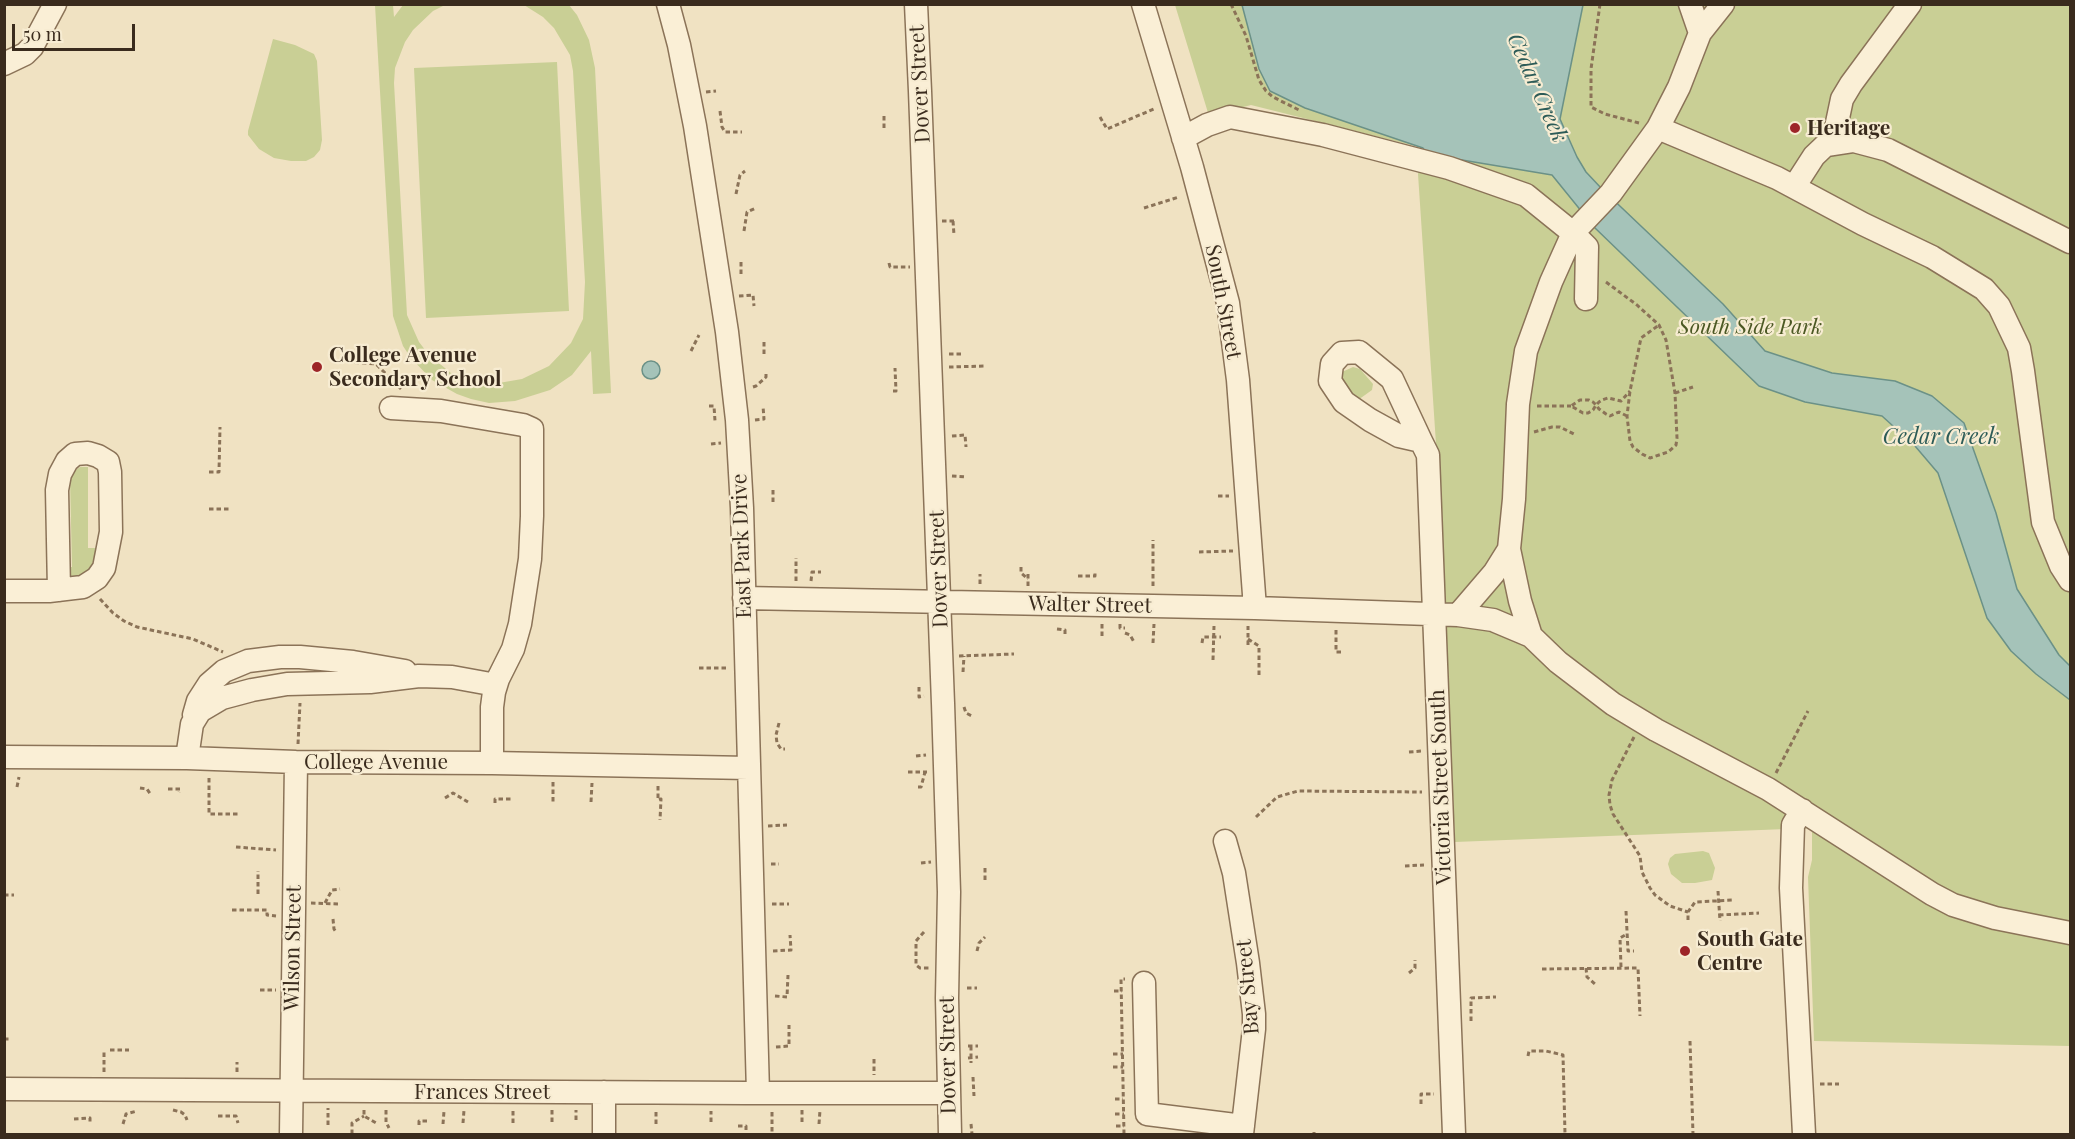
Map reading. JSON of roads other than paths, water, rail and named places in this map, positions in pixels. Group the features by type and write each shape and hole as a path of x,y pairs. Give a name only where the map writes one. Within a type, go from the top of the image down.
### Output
{"street":[{"path":"4,64 25,54 33,47 56,4"},
{"name":"East Park Drive","path":"668,4 680,45 689,92 728,332 739,447 748,768 765,1100"},
{"name":"Dover Street","path":"916,4 949,892 947,959 950,1134"},
{"name":"South Street","path":"1143,4 1183,138 1230,313 1238,380 1251,550 1251,613"},
{"path":"1690,4 1700,33"},
{"path":"1723,4 1700,33 1679,87 1658,128 1611,194 1579,226 1531,334 1522,369 1518,404 1514,499 1509,549 1520,601 1531,636 1558,662 1592,689 1643,722 1768,789 1932,894 1953,904 1995,918 2045,930 2070,933"},
{"path":"1794,188 1814,156 1834,137 1842,99 1910,4"},
{"path":"1183,138 1207,125 1230,117 1300,131 1449,168 1526,195 1579,226 1587,247 1586,299"},
{"path":"1658,128 1777,178 1863,224 1932,257 1984,290 1999,306 2019,348 2043,522 2061,566 2070,580"},
{"path":"1828,145 1854,141 1888,150 2070,242"},
{"path":"2046,230 2070,227"},
{"path":"391,408 423,410 523,424 532,429 531,548 528,578 513,649 496,685 492,707 492,763"},
{"name":"Victoria Street South","path":"1421,441 1428,455 1430,472 1454,1134"},
{"path":"4,591 59,590 83,587 97,578 104,568 111,532 108,462 88,453 75,454 67,461 60,474 57,490 59,590"},
{"path":"1458,615 1494,573 1509,549"},
{"name":"Walter Street","path":"744,598 1251,613 1458,615 1493,620 1531,636"},
{"path":"187,758 192,724 202,692 224,671 238,664 263,659 300,657 353,662 436,676"},
{"path":"192,724 200,711 222,698 273,685 360,683 419,675 464,678 496,685"},
{"name":"College Avenue","path":"4,757 748,768"},
{"name":"Wilson Street","path":"291,1134 296,762"},
{"path":"1802,810 1794,825 1791,888 1804,1134"},
{"name":"Bay Street","path":"1225,841 1249,964 1254,1016 1243,1130"},
{"path":"1144,983 1147,1124 1243,1130"},
{"name":"Frances Street","path":"8,1091 604,1092 765,1100 949,1093"},
{"path":"604,1092 604,1134"}],"water":[{"name":"Cedar Creek","path":"1242,5 1583,5 1560,119 1586,172 1723,304 1765,351 1832,373 1895,381 1932,396 1964,423 1996,513 2017,589 2059,655 2070,666 2070,700 2011,651 1987,618 1938,473 1915,446 1882,416 1805,402 1759,386 1595,228 1552,175 1426,154 1423,148 1305,108 1270,91 1259,69"},
{"path":"651,361 657,364 660,370 657,376 651,379 645,376 642,370 645,364"}],"place":[{"name":"Heritage","path":"1795,128"},
{"name":"College Avenue Secondary School","path":"317,367"},
{"name":"South Gate Centre","path":"1685,951"}],"park label":[{"name":"South Side Park","path":"1750,327"}]}
